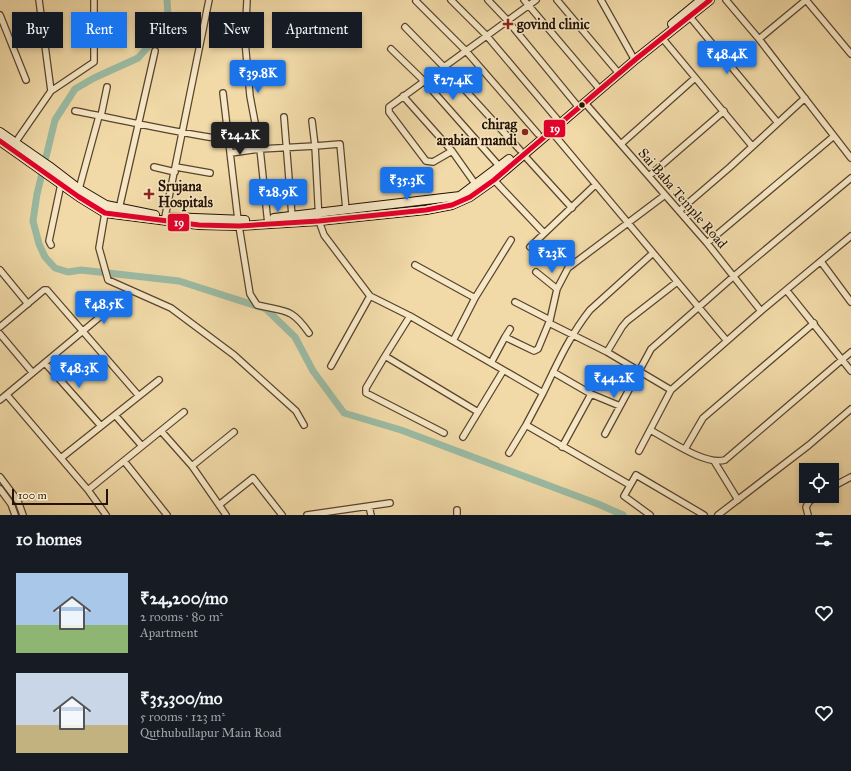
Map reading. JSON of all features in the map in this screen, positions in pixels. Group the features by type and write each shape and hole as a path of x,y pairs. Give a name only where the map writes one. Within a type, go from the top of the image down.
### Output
{"main road":[{"path":"0,140 48,170 60,181 105,213 199,225 268,222 426,210 452,204 470,197 494,180 538,134 576,104 586,99 597,86 702,0"},
{"path":"268,222 292,216 318,217 346,210 460,196 550,131 586,99 710,0"},
{"path":"0,132 15,143 26,155"},
{"path":"60,181 79,189 106,205 119,209 165,217 239,223"}],"street":[{"path":"39,0 51,91"},
{"path":"15,143 51,91 94,62 94,0"},
{"path":"201,39 209,0"},
{"path":"246,12 247,0"},
{"path":"450,0 486,35 557,119"},
{"path":"488,0 507,20 576,104"},
{"path":"524,0 597,86"},
{"path":"452,152 431,162 426,160 389,112 390,105 536,0"},
{"path":"557,0 616,70"},
{"path":"601,0 633,57"},
{"path":"726,0 759,39 851,158"},
{"path":"759,39 806,0 851,54"},
{"path":"416,1 466,51 538,134"},
{"path":"0,15 26,80"},
{"path":"690,17 778,123"},
{"path":"405,27 444,67 572,208"},
{"path":"663,38 752,146"},
{"path":"165,217 176,169 199,48"},
{"path":"246,48 250,96 260,149 268,222"},
{"path":"391,49 424,82 500,167"},
{"path":"119,209 156,51"},
{"path":"621,144 695,78"},
{"path":"79,189 100,116 106,87"},
{"path":"223,93 239,223 250,294 257,305 291,313 298,318 308,333"},
{"path":"403,96 452,152 476,185"},
{"path":"679,211 805,98"},
{"name":"Sai Baba Temple Road","path":"586,99 621,144 707,243 761,311"},
{"path":"75,111 139,123 182,134 228,140"},
{"path":"649,176 724,111"},
{"path":"284,117 292,216"},
{"path":"312,121 315,146 318,217 324,235 370,296 410,316 543,393"},
{"path":"550,131 727,341"},
{"path":"707,243 834,136"},
{"path":"231,153 260,149 340,144 346,210"},
{"path":"154,167 210,173"},
{"path":"605,434 651,349 700,308 734,276 851,178"},
{"path":"494,180 544,233"},
{"path":"51,245 49,241 60,181"},
{"path":"530,247 595,185"},
{"path":"505,337 536,351 540,347 550,322 557,289 568,268 666,195"},
{"path":"105,213 99,248 105,274 108,280 171,308 234,356 296,412 304,425"},
{"path":"639,451 671,390 761,311 822,263 851,236"},
{"path":"453,341 475,298 511,240"},
{"path":"509,453 526,425 572,335 590,310 653,254"},
{"path":"822,263 851,302"},
{"path":"415,265 475,298"},
{"path":"0,270 28,304"},
{"path":"536,272 557,289"},
{"path":"607,352 627,321 677,282"},
{"path":"0,327 47,290 139,396"},
{"path":"787,291 851,371"},
{"path":"331,366 370,296"},
{"path":"515,302 572,335 607,352 671,390"},
{"path":"0,400 113,306"},
{"path":"410,316 366,388 366,393 444,433"},
{"path":"685,449 702,418 814,324"},
{"path":"491,363 510,329"},
{"path":"0,334 32,372"},
{"path":"650,430 685,449 714,461 725,460 851,352"},
{"path":"385,356 478,412"},
{"path":"44,363 101,426"},
{"path":"463,438 503,371"},
{"path":"553,372 592,394 620,406"},
{"path":"61,458 159,380"},
{"path":"562,447 592,394"},
{"path":"7,395 88,490 106,515"},
{"path":"718,515 809,445 851,409"},
{"path":"88,490 184,412"},
{"path":"115,415 142,446"},
{"path":"526,425 630,485"},
{"path":"161,430 192,466 226,515"},
{"path":"192,466 234,432"},
{"path":"124,461 167,515"},
{"path":"714,461 738,500"},
{"path":"650,515 624,496 636,475 704,515"},
{"path":"0,477 19,504 23,515"},
{"path":"839,483 851,477"},
{"path":"219,505 253,478 282,515"},
{"path":"0,489 15,515"},
{"path":"307,515 332,513 390,503"},
{"path":"808,503 806,507 808,515"},
{"path":"11,506 19,504"},
{"path":"369,506 371,515"}],"waterway":[{"path":"167,0 168,15 165,28 138,58 94,78 75,89 55,120 37,194 33,221 39,244 45,257 55,268 68,272 81,270 179,281 266,309 295,337 313,371 344,413 401,430 598,504 623,515"}],"transit line":[{"name":"19","path":"0,141 79,197 105,213 199,225 239,226 319,221 426,210 452,205 470,197 494,180 636,59 710,0"}],"place":[{"name":"govind clinic","path":"508,24"},
{"name":"chirag arabian mandi","path":"525,132"},
{"name":"Srujana Hospitals","path":"149,194"}]}
